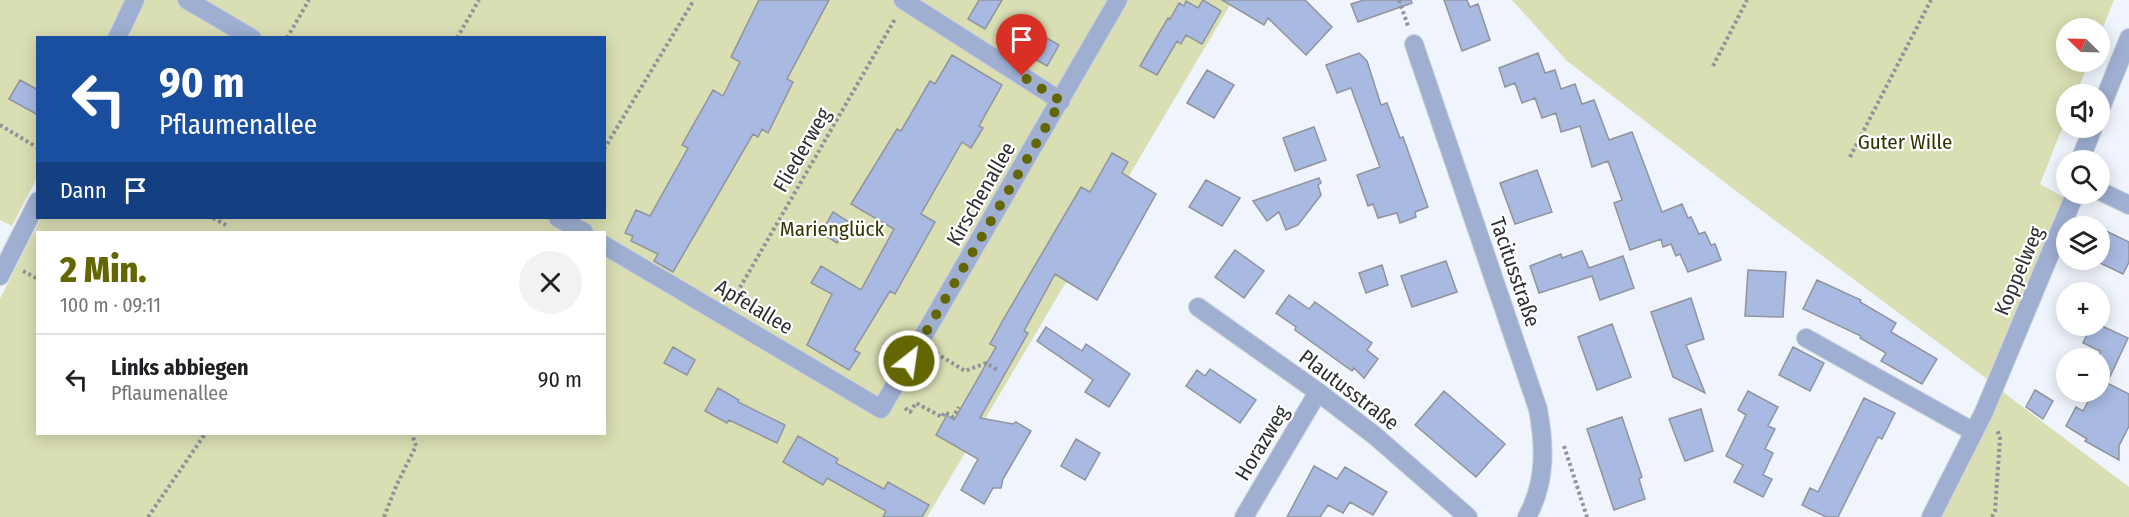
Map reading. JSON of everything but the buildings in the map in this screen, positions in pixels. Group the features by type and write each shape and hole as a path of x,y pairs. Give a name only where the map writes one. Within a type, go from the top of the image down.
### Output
{"street":[{"path":"118,36 135,0"},
{"path":"186,0 249,36"},
{"name":"Kirschenallee","path":"884,404 1118,0"},
{"path":"904,1 1061,101"},
{"path":"2110,86 2129,39"},
{"name":"Tacitusstraße","path":"1414,44 1538,409 1544,448 1543,467 1539,488 1527,517"},
{"path":"2110,196 2129,205"},
{"name":"Koppelweg","path":"1930,517 1974,432 2071,204"},
{"path":"0,276 36,205"},
{"path":"560,219 582,231"},
{"name":"Apfelallee","path":"606,246 884,404"},
{"name":"Plautusstraße","path":"1198,307 1318,392 1374,435 1468,517"},
{"path":"1806,338 1974,432"},
{"name":"Horazweg","path":"1244,517 1318,392"}],"path":[{"path":"288,36 309,0"},
{"path":"458,36 479,0"},
{"path":"606,146 694,0"},
{"path":"1399,0 1414,44"},
{"path":"1713,66 1748,0"},
{"path":"1850,157 1931,0"},
{"name":"Fliederweg","path":"724,315 904,1"},
{"path":"0,125 36,147"},
{"path":"215,219 226,225"},
{"path":"919,343 964,371 986,363 999,370"},
{"path":"884,404 910,412 915,403 942,417 945,412 953,417 959,407"},
{"path":"1992,517 1995,511 2000,438 1995,420"},
{"path":"148,517 204,435"},
{"path":"384,517 416,446 412,435"},
{"path":"1563,442 1587,517"}],"green space":[{"path":"0,0 133,0 114,36 36,36 36,180 12,226 0,220"},
{"name":"Marienglück","path":"137,0 1233,0 927,517 0,517 0,299 40,219 606,219 606,36 122,36"},
{"name":"Guter Wille","path":"1512,0 2114,0 2107,18 2056,18 2056,72 2085,72 2080,84 2056,84 2056,138 2058,138 2040,184 2056,193 2056,204 2060,204 1987,379 1567,61"},
{"path":"1999,389 2129,487 2129,517 1934,517"}],"route":[{"path":"909,361 1061,101 1022,76"}]}
